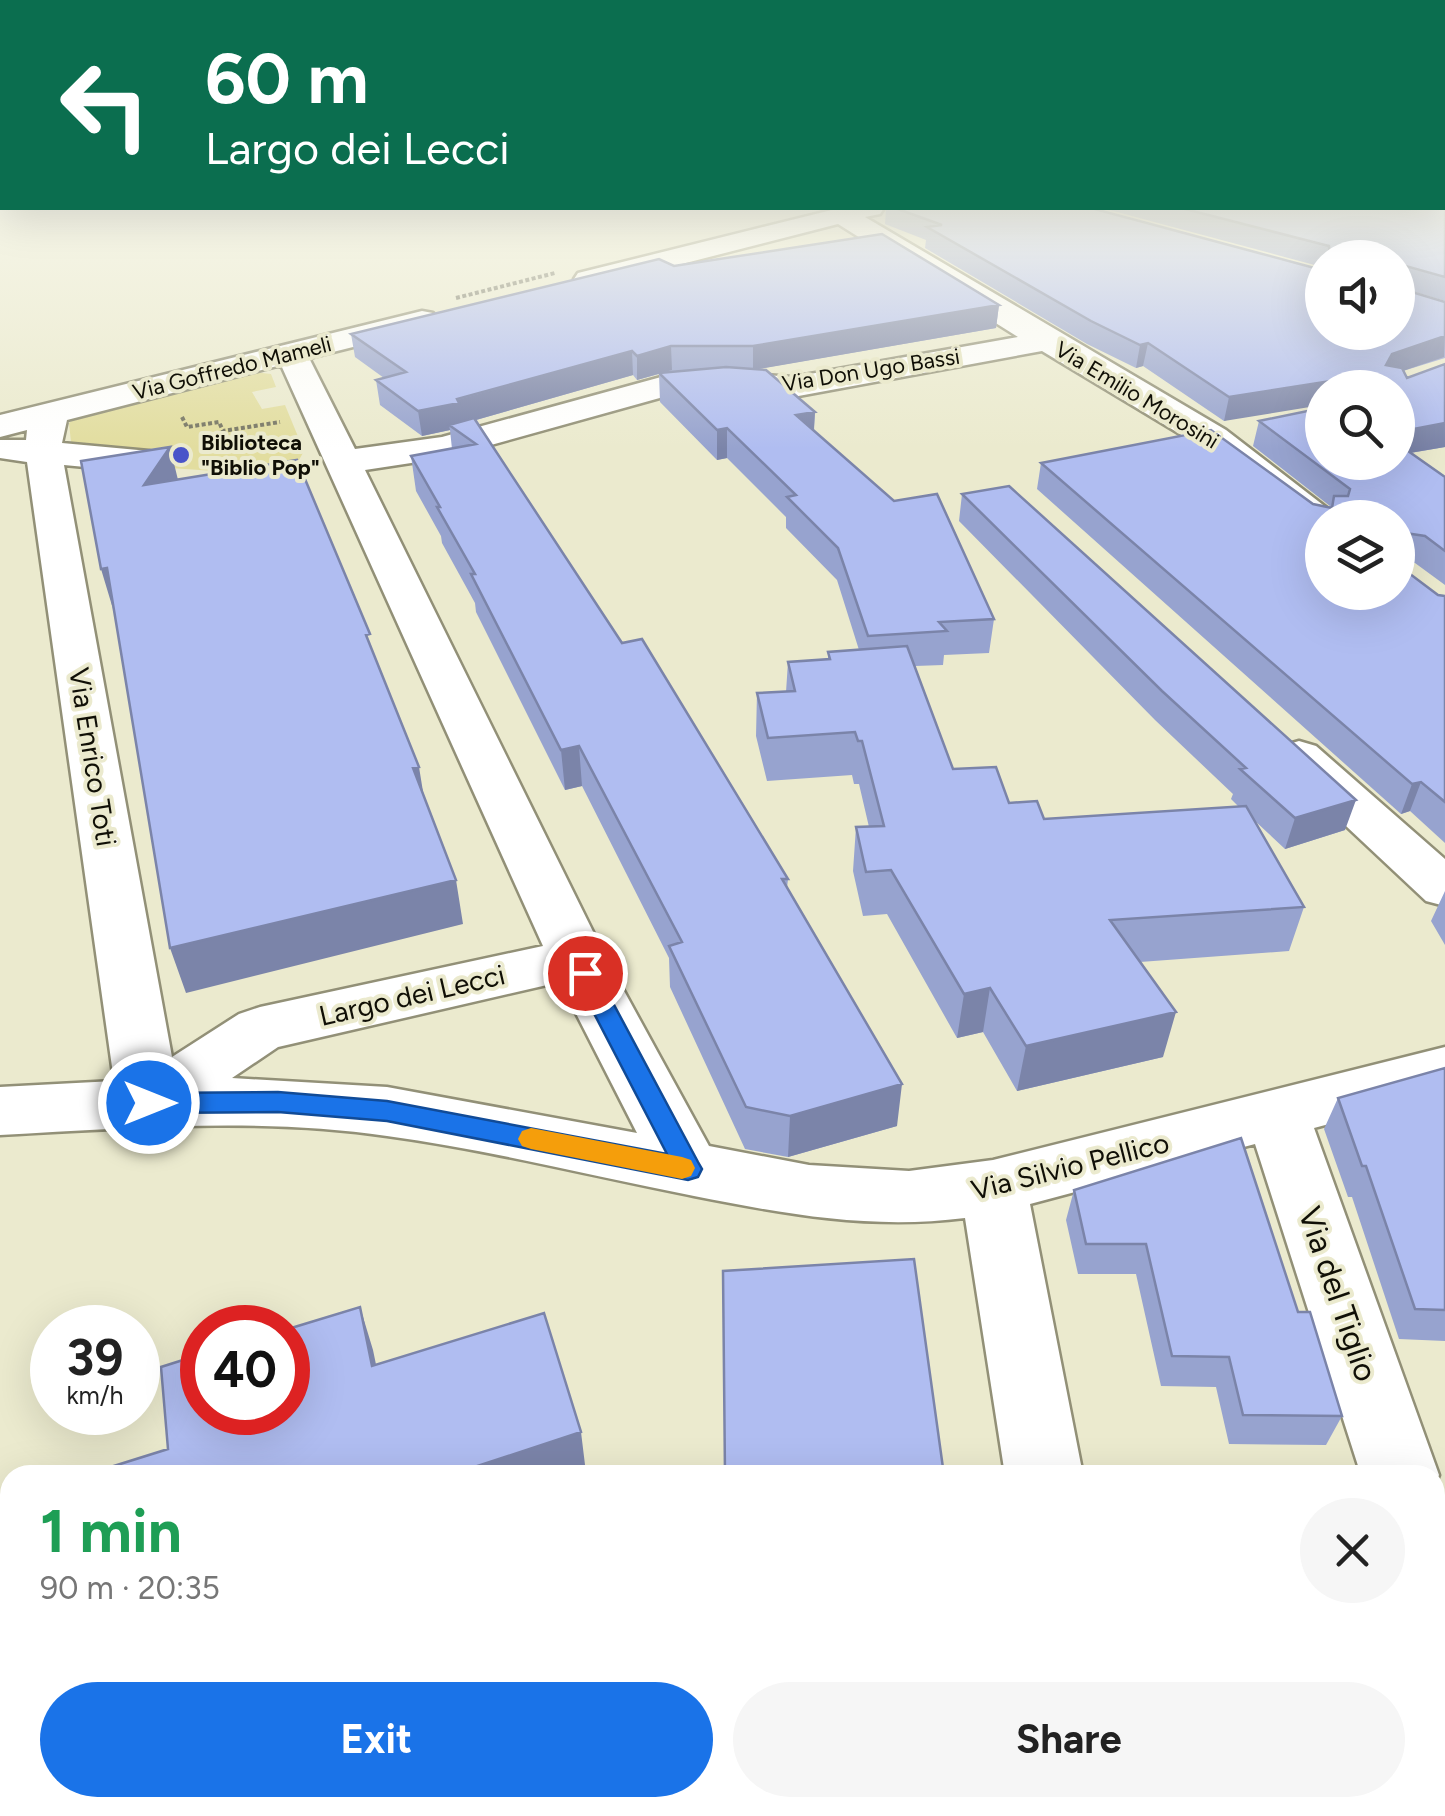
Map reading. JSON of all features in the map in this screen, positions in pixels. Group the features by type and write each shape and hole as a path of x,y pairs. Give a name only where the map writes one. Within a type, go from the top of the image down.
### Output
{"street":[{"path":"557,286 586,279"},
{"path":"956,279 1047,341"},
{"name":"Via Goffredo Mameli","path":"0,426 32,438 291,353 443,315"},
{"name":"Via Emilio Morosini","path":"1047,341 1212,438 1305,507"},
{"name":"Via Don Ugo Bassi","path":"343,462 444,447 672,384 726,382 793,387 1047,341"},
{"path":"291,353 577,958 688,1169"},
{"path":"1212,438 1249,432"},
{"path":"32,438 149,462"},
{"name":"Via Enrico Toti","path":"32,438 149,1103"},
{"path":"1269,728 1445,888"},
{"name":"Largo dei Lecci","path":"149,1103 260,1028 577,958"},
{"name":"Via Silvio Pellico","path":"0,1111 149,1103 278,1102 387,1111 848,1197 920,1198 993,1187 1445,1070"},
{"name":"Via del Tiglio","path":"1276,1113 1397,1465"},
{"path":"993,1187 1042,1465"}],"path":[{"path":"172,418 182,417 187,428 220,422 223,430 322,419"}],"shaded area":[{"path":"253,372 271,374 276,387 252,392 262,409 285,405 304,451 290,476 155,467 71,442 69,423 77,416"}],"building":[{"path":"578,279 956,279 999,305 753,346 671,346 637,356 632,351 457,399 459,403 418,411 376,380 406,372 351,334"},
{"path":"1017,279 1305,279 1305,350 1404,350 1392,354 1386,365 1403,370 1305,370 1305,385 1229,397 1148,343 1140,345 1091,321"},
{"path":"1415,293 1445,302 1445,336 1415,346"},
{"path":"1445,364 1445,423 1415,429 1415,375"},
{"path":"726,367 766,370 815,412 796,415 894,501 937,494 994,619 939,622 947,631 868,636 838,548 787,497 796,495 727,428 717,430 659,373"},
{"path":"1305,412 1305,455 1259,421"},
{"path":"474,418 622,643 642,639 788,879 782,879 902,1084 790,1116 746,1107 669,946 682,942 579,746 561,750 471,574 475,574 411,456 476,444 449,425"},
{"path":"1211,430 1307,500 1305,610 1415,610 1415,578 1445,596 1445,802 1421,782 1412,784 1041,463"},
{"path":"170,447 144,485 297,460 370,634 366,635 419,767 413,768 456,880 170,948 107,568 101,569 81,461"},
{"path":"1415,456 1445,477 1445,551 1425,536 1415,534 1415,500 1333,500 1334,496 1348,496 1350,489 1338,480 1415,480"},
{"path":"1009,486 1356,800 1295,818 1240,769 1246,768 962,494"},
{"path":"907,646 953,769 996,767 1009,803 1037,801 1044,819 1246,806 1304,907 1110,920 1176,1012 1026,1046 990,988 964,994 891,870 866,872 856,827 884,826 862,741 858,741 855,732 768,738 757,693 795,691 788,662 830,659 828,652"},
{"path":"1445,1068 1445,1310 1415,1309 1338,1098"},
{"path":"1241,1138 1298,1312 1310,1312 1342,1416 1243,1415 1229,1357 1172,1356 1146,1244 1086,1244 1074,1190"},
{"path":"914,1259 943,1465 725,1465 723,1271"},
{"path":"360,1307 372,1366 544,1313 581,1432 480,1465 117,1465 168,1449 161,1367 180,1361 180,1435 310,1435 310,1322"}],"slow traffic":[{"path":"531,1139 682,1168"}],"place":[{"name":"Biblioteca \"Biblio Pop\"","path":"181,455"}],"route":[{"path":"149,1103 278,1102 387,1111 688,1169 585,973"}]}
